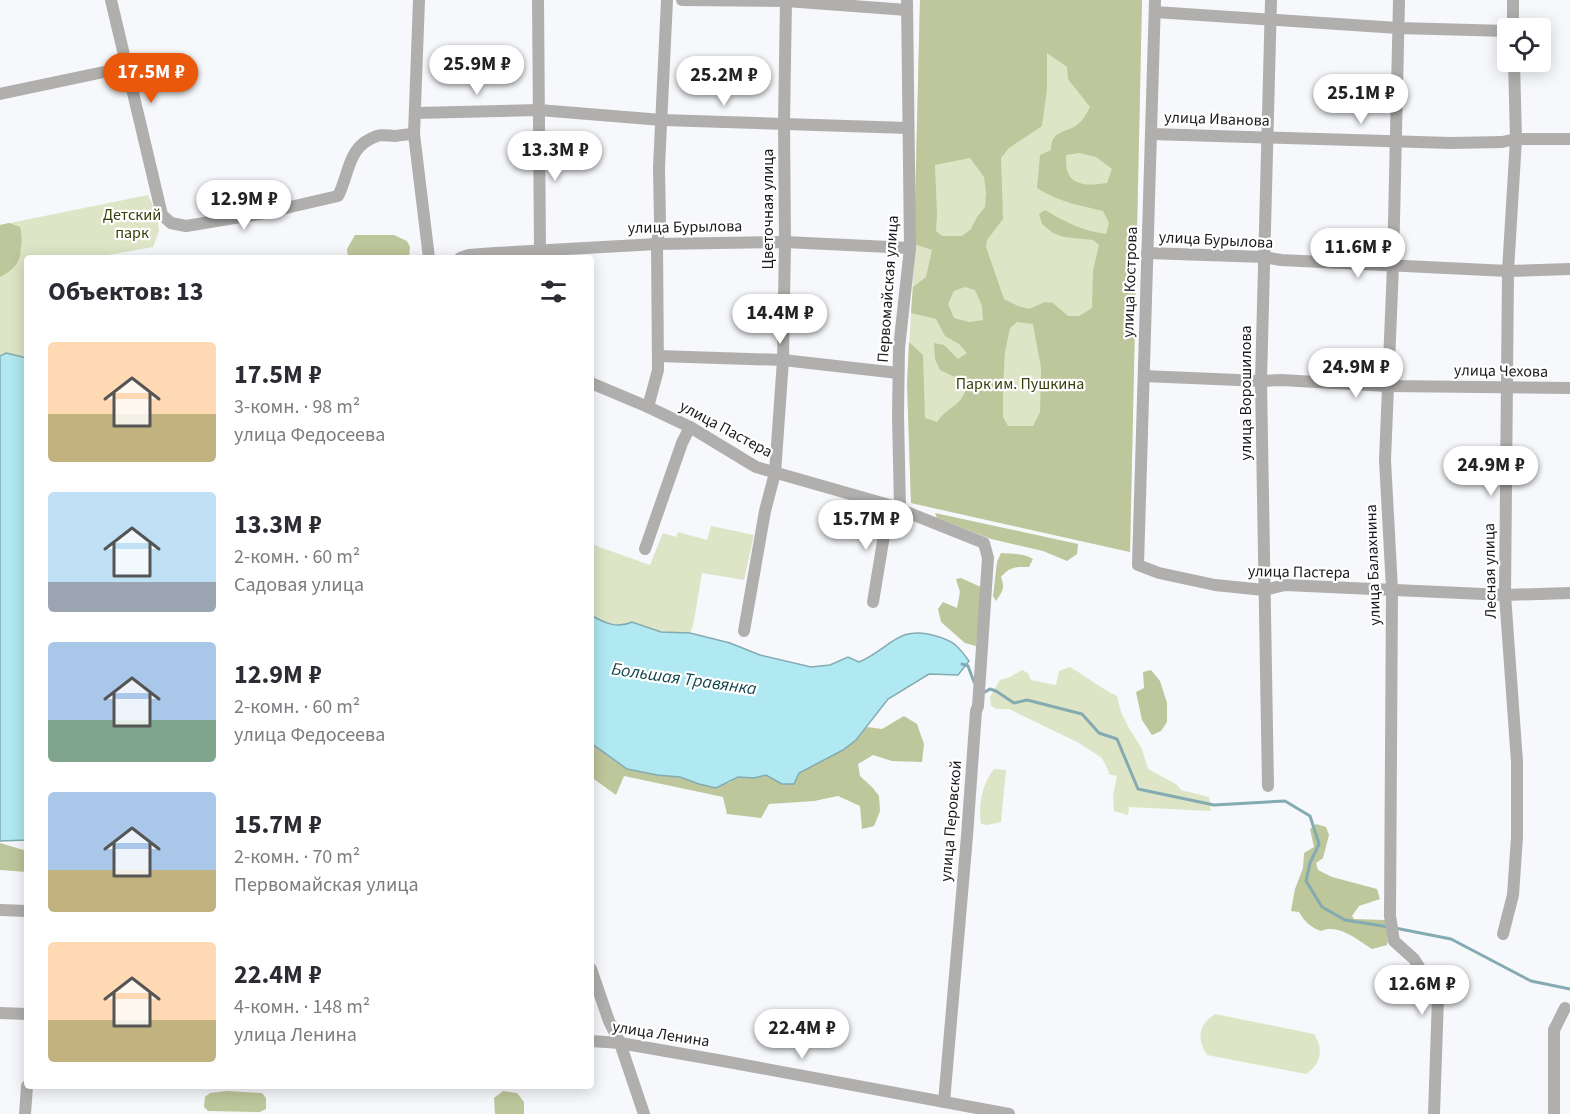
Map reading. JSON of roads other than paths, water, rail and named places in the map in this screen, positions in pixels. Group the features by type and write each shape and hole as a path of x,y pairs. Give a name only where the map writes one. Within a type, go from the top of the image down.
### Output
{"street":[{"path":"111,0 162,215 171,223 186,226 264,213 338,196 351,160 359,147 378,135 414,134"},
{"path":"419,0 414,134 429,255"},
{"path":"538,0 540,254"},
{"path":"648,407 658,370 657,244 660,223 659,167 667,0"},
{"path":"682,0 907,5"},
{"name":"улица Ворошилова","path":"1268,786 1261,381 1271,0"},
{"name":"улица Балахнина","path":"1399,0 1393,266 1385,460 1392,589 1390,916 1394,941 1414,959 1438,997 1434,1114"},
{"path":"1513,0 1513,18"},
{"name":"Цветочная улица","path":"744,631 765,512 775,473 783,360 786,1"},
{"name":"Первомайская улица","path":"873,602 894,507 899,348 910,248 907,5"},
{"path":"1155,6 1270,20 1398,28 1497,31"},
{"name":"улица Кострова","path":"1138,565 1155,6"},
{"path":"0,94 127,66"},
{"name":"Лесная улица","path":"1503,934 1513,895 1517,837 1516,762 1505,595 1508,271 1516,139 1514,72"},
{"path":"416,113 539,110 662,120 908,128"},
{"name":"улица Иванова","path":"1151,134 1451,143 1502,142 1516,139 1570,139"},
{"name":"улица Бурылова","path":"473,255 540,254 657,244 785,242 910,248"},
{"name":"улица Бурылова","path":"1147,253 1264,257 1281,260 1508,271 1570,269"},
{"path":"658,356 783,360 898,373"},
{"name":"улица Чехова","path":"1144,376 1388,386 1570,388"},
{"name":"улица Пастера","path":"594,384 690,428 756,467 894,507 984,543"},
{"path":"645,549 682,443 690,428"},
{"name":"улица Перовской","path":"944,1102 978,706 988,558 984,543"},
{"name":"улица Пастера","path":"1138,565 1159,573 1215,585 1264,590 1285,585 1505,595 1570,593"},
{"path":"0,910 24,911"},
{"path":"594,978 609,1021 620,1043 644,1114"},
{"path":"1554,1114 1554,1030 1565,1008"},
{"path":"0,1013 24,1014"},
{"name":"улица Ленина","path":"594,1041 620,1043 1009,1114"},
{"path":"25,1114 27,1089"}],"water":[{"path":"6,353 24,357 24,840 0,841 0,356"},
{"path":"594,616 611,624 622,625 632,622 661,632 690,633 730,643 760,655 811,667 830,665 848,657 859,662 895,640 912,633 923,633 947,640 958,648 969,661 958,675 929,674 888,699 856,740 843,750 799,773 794,784 782,784 766,775 754,778 738,777 716,788 680,777 627,769 594,745"}],"waterway":[{"name":"Большая Травянка","path":"962,664 968,666 974,682"},
{"name":"Большая Травянка","path":"985,692 990,689 996,691 1014,703 1027,700 1082,714 1099,733 1117,739 1138,789 1214,805 1285,801 1310,816 1319,844 1310,863 1306,881 1322,907 1345,920 1389,927"},
{"name":"Большая Травянка","path":"1395,928 1451,939 1531,981 1570,989"}],"park label":[{"name":"Детский парк","path":"132,224"},
{"name":"Парк им. Пушкина","path":"1020,384"}]}
